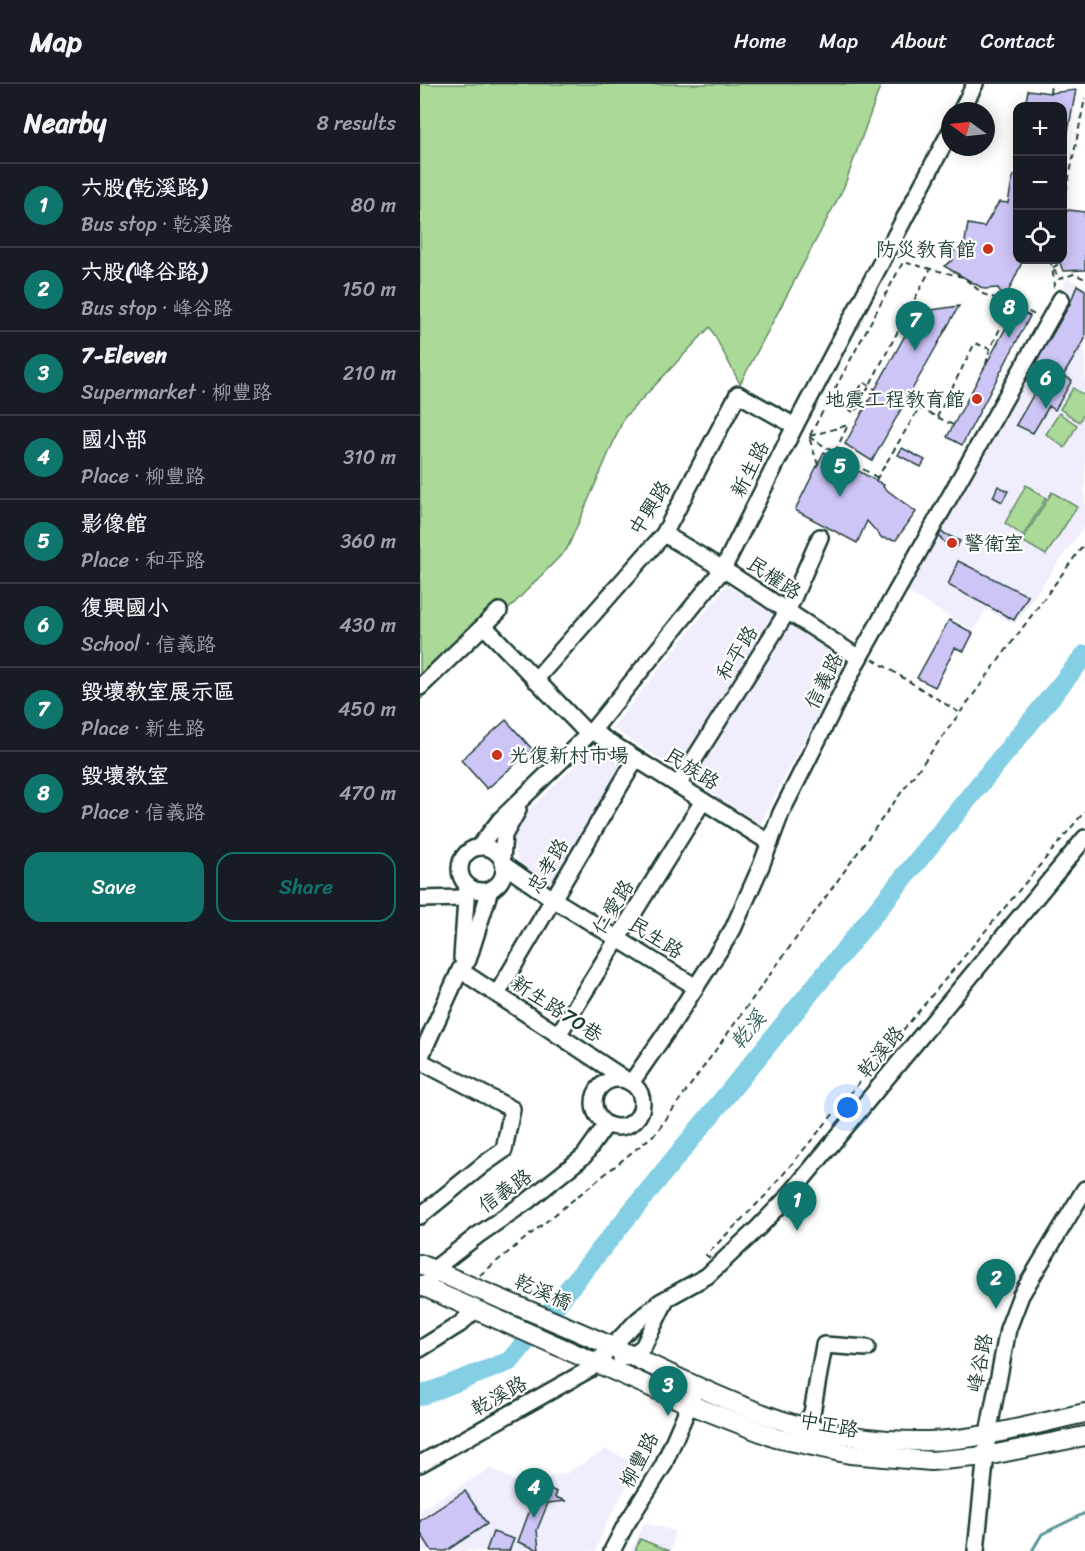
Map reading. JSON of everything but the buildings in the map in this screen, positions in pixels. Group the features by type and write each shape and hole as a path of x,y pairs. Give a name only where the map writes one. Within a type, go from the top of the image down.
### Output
{"main road":[{"path":"427,1267 476,1288"},
{"path":"423,1286 477,1311"},
{"name":"乾溪橋","path":"476,1288 585,1335"},
{"name":"中正路","path":"477,1311 688,1404 776,1438 850,1454 931,1461 986,1456 1085,1436"},
{"name":"中正路","path":"585,1335 697,1387 781,1420 855,1436 928,1441 988,1434 1085,1413"}],"street":[{"path":"966,102 975,84"},
{"name":"新生路","path":"460,970 466,892 460,873 462,859 466,853 479,847 500,820 590,732 723,569 795,426 941,149"},
{"name":"信義路","path":"631,1083 732,929 781,813 861,656 1055,297"},
{"name":"中興路","path":"535,680 664,534 738,394 795,426"},
{"name":"民權路","path":"664,534 861,656"},
{"name":"和平路","path":"678,785 787,612 820,537"},
{"path":"420,687 499,611"},
{"name":"民族路","path":"484,626 535,680 590,732 770,843"},
{"name":"忠孝路","path":"497,994 636,759"},
{"name":"新生路","path":"420,1060 460,970 468,960 490,890 503,878 503,843 507,828 534,788"},
{"name":"仁愛路","path":"558,1035 703,801"},
{"name":"乾溪路","path":"598,1364 638,1320 660,1302 707,1276 787,1198 1085,838"},
{"path":"479,847 493,849 503,862"},
{"name":"民生路","path":"503,862 553,899 696,987"},
{"path":"420,899 472,890 490,890"},
{"name":"新生路70巷","path":"460,970 631,1083"},
{"path":"420,1060 512,1109 504,1150 420,1216"},
{"path":"624,1080 631,1083 641,1096 642,1104 636,1119 622,1127 606,1125 596,1113 594,1106 597,1090 609,1081 624,1080"},
{"name":"信義路","path":"427,1267 530,1200 584,1156 606,1125"},
{"name":"峰谷路","path":"976,1551 988,1434 1003,1347 1021,1295 1085,1189"},
{"path":"423,1286 427,1267"},
{"path":"630,1356 643,1347 666,1299"},
{"path":"420,1349 477,1311"},
{"path":"804,1426 812,1413 824,1346 867,1348"},
{"name":"乾溪路","path":"420,1464 598,1364 630,1356"},
{"name":"柳豐路","path":"612,1551 663,1466 697,1387"}],"path":[{"path":"1050,93 1051,84"},
{"path":"1067,188 1085,98"},
{"path":"818,465 808,437 903,262 963,277 983,294 1012,304 1036,317 1040,312"},
{"path":"1051,264 1059,279 1074,274 1085,279"},
{"path":"1055,297 1052,268 1058,264"},
{"path":"830,398 855,413 930,270"},
{"path":"986,364 990,349 1012,304"},
{"path":"937,417 975,343 990,349"},
{"path":"849,409 863,382 875,389"},
{"path":"808,437 877,479 919,408 953,425"},
{"path":"808,437 848,425 834,454"},
{"path":"476,1288 656,1133 1085,543"},
{"path":"861,656 960,713"},
{"path":"706,1255 766,1195 1085,811"}],"shaded area":[{"path":"1067,278 1085,288 1085,525 1015,624 986,610 974,631 907,592 1071,294 1062,287"},
{"path":"727,585 847,661 760,824 612,728"},
{"path":"593,748 624,763 549,888 521,867 511,838 516,822"},
{"path":"606,1449 639,1465 606,1524 596,1551 420,1551 420,1510 491,1468 519,1483 567,1473"},
{"path":"644,1523 674,1531 672,1551 631,1551"}],"green space":[{"path":"420,84 881,84 844,187 740,384 710,327 624,418 567,549 420,700"},
{"path":"1073,388 1085,396 1085,411 1079,422 1060,409"},
{"path":"1059,413 1077,425 1065,448 1046,434"},
{"path":"1026,485 1046,498 1023,536 1005,523"},
{"path":"1052,492 1077,507 1046,555 1022,541"},
{"path":"640,1539 670,1551 635,1551"}],"waterway":[{"name":"乾溪","path":"420,1396 510,1361 1085,655"},
{"path":"1032,1551 1042,1534 1085,1513"}],"place":[{"name":"防災教育館","path":"988,249"},
{"name":"毀壞教室","path":"1009,338"},
{"name":"毀壞教室展示區","path":"915,351"},
{"name":"地震工程教育館","path":"977,399"},
{"name":"復興國小","path":"1046,409"},
{"name":"影像館","path":"840,497"},
{"name":"警衛室","path":"952,543"},
{"name":"光復新村市場","path":"497,755"},
{"name":"六股(乾溪路)","path":"797,1231"},
{"name":"六股(峰谷路)","path":"996,1309"},
{"name":"7-Eleven","path":"668,1416"},
{"name":"國小部","path":"534,1518"}]}
